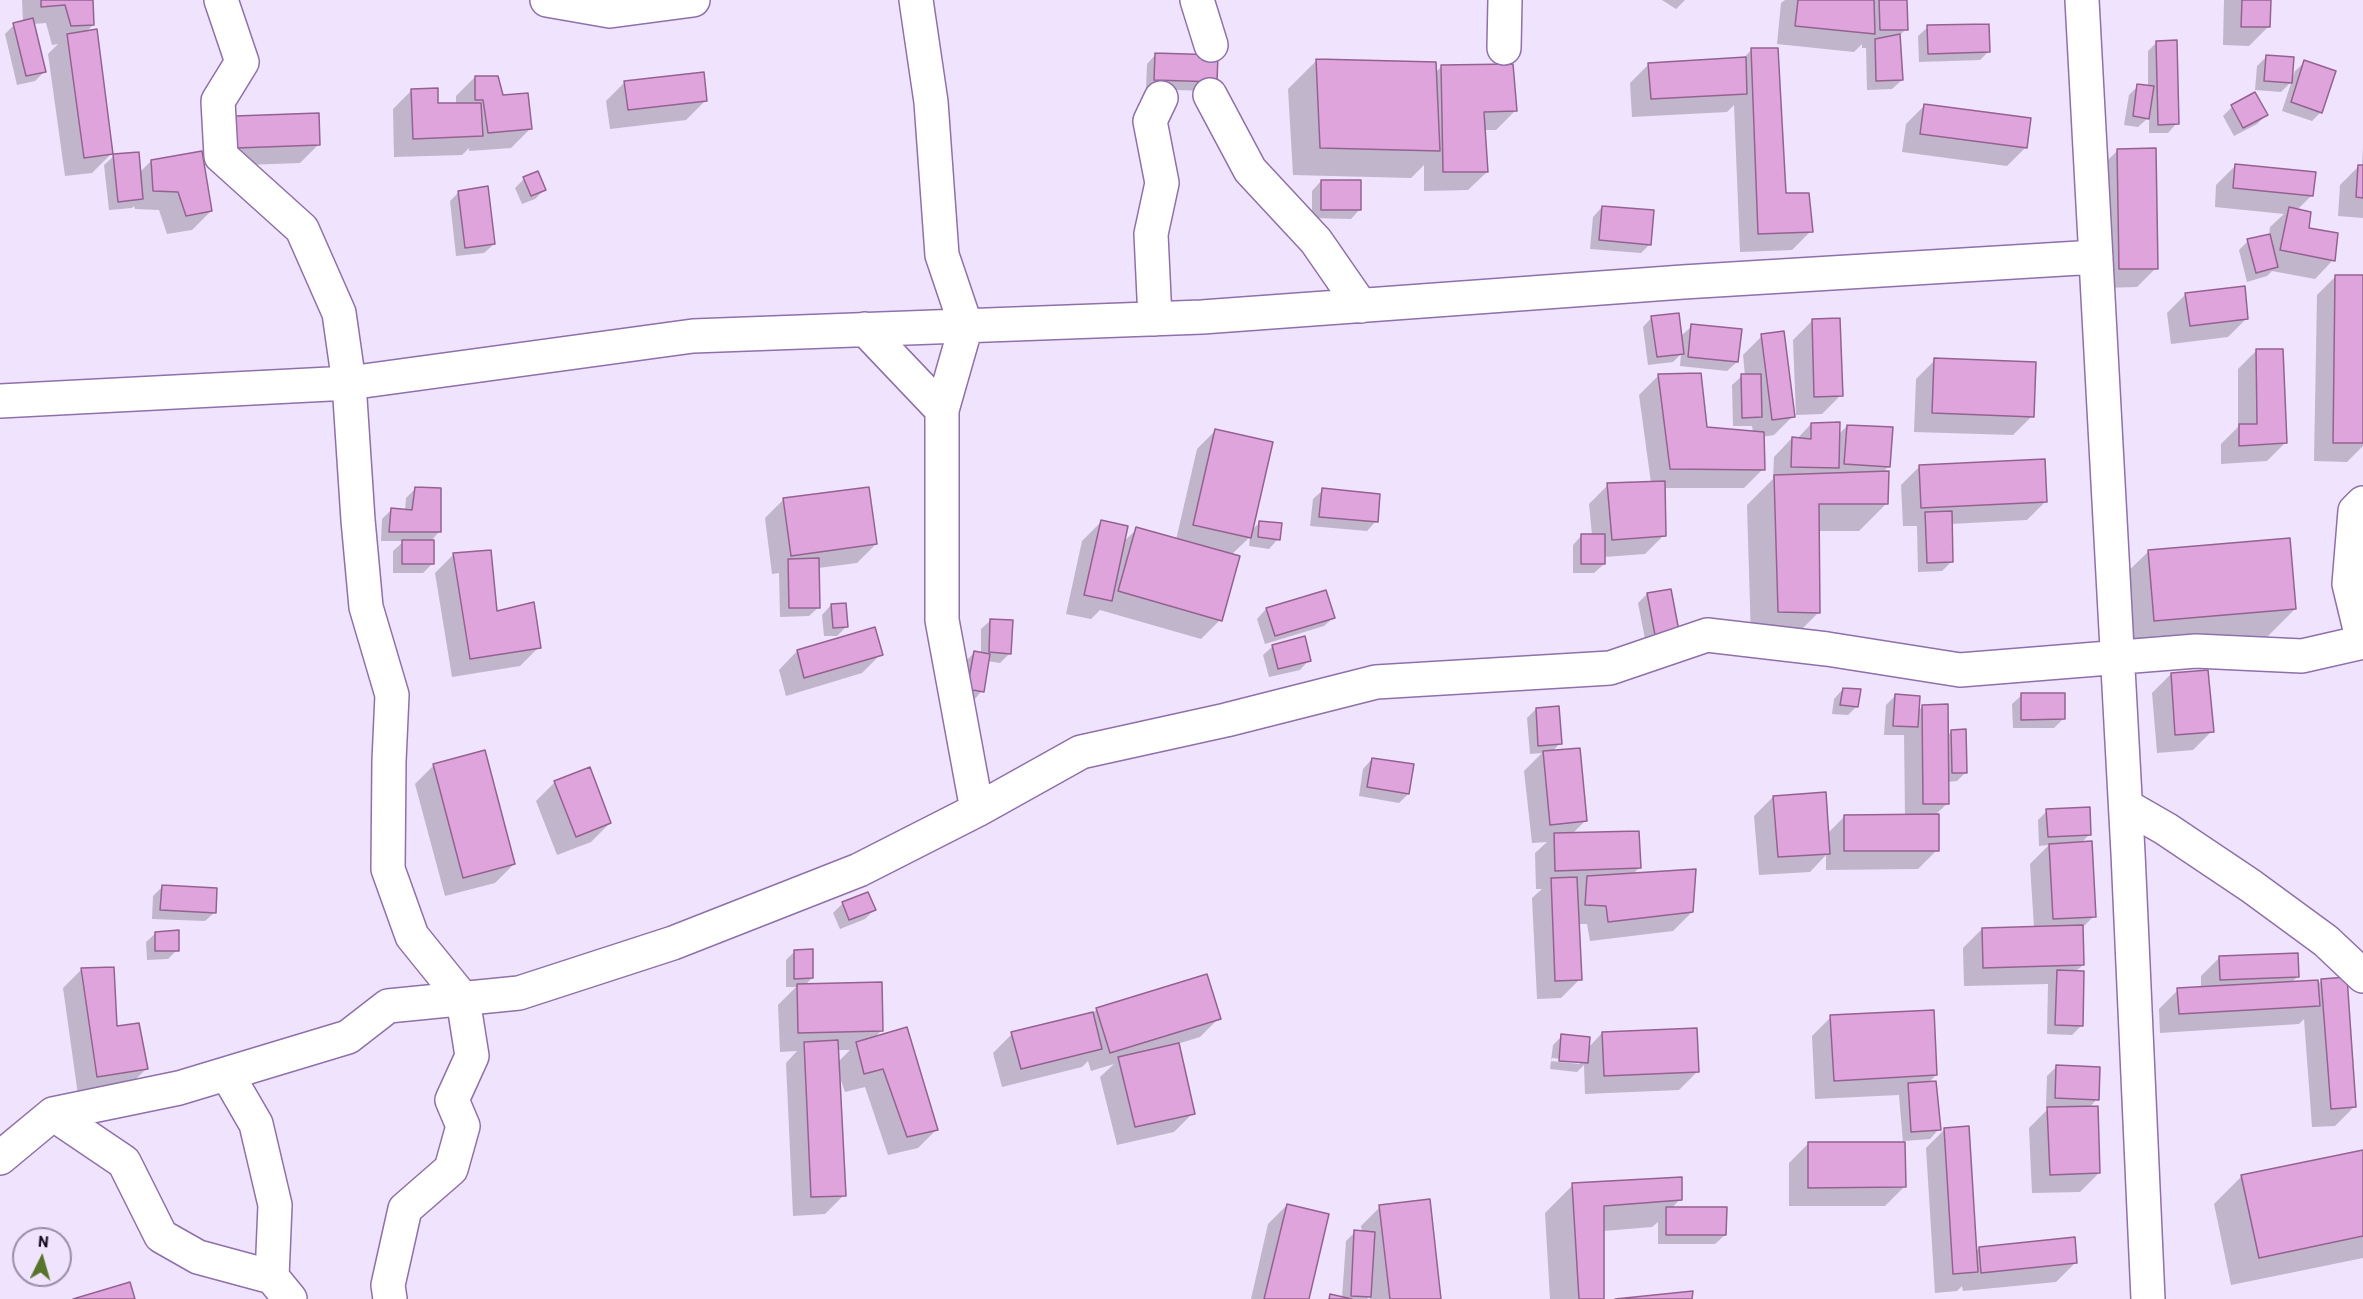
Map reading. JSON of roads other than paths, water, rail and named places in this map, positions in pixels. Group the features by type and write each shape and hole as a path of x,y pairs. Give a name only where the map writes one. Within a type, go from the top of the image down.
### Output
{"street":[{"path":"221,0 242,62 218,101 221,156 302,229 339,313 349,383 366,608 392,695 388,869 412,936 463,999 472,1056 452,1100 463,1126 451,1169 405,1209 388,1285 390,1299"},
{"path":"547,0 610,11 693,0"},
{"path":"916,0 932,102 942,255 966,326 942,410 942,620 977,810"},
{"path":"1197,0 1211,45"},
{"path":"1504,48 1505,0"},
{"path":"2082,0 2126,806 2148,1299"},
{"path":"1210,95 1250,170 1316,241 1361,306"},
{"path":"1155,319 1151,234 1162,183 1150,121 1161,98"},
{"path":"0,401 349,383 693,336 1155,319 2096,256"},
{"path":"865,329 942,410"},
{"path":"0,1158 53,1114 178,1088 348,1037 388,1006 519,993 673,943 859,870 977,810 1081,752 1226,720 1376,682 1610,668 1707,635 1827,649 1960,669 2196,651 2302,656 2363,642 2349,584 2355,511 2363,503"},
{"path":"2126,806 2166,829 2251,886 2326,941 2363,976"},
{"path":"53,1114 124,1162 161,1236 198,1257 281,1288 275,1205 256,1124 226,1074"}]}
